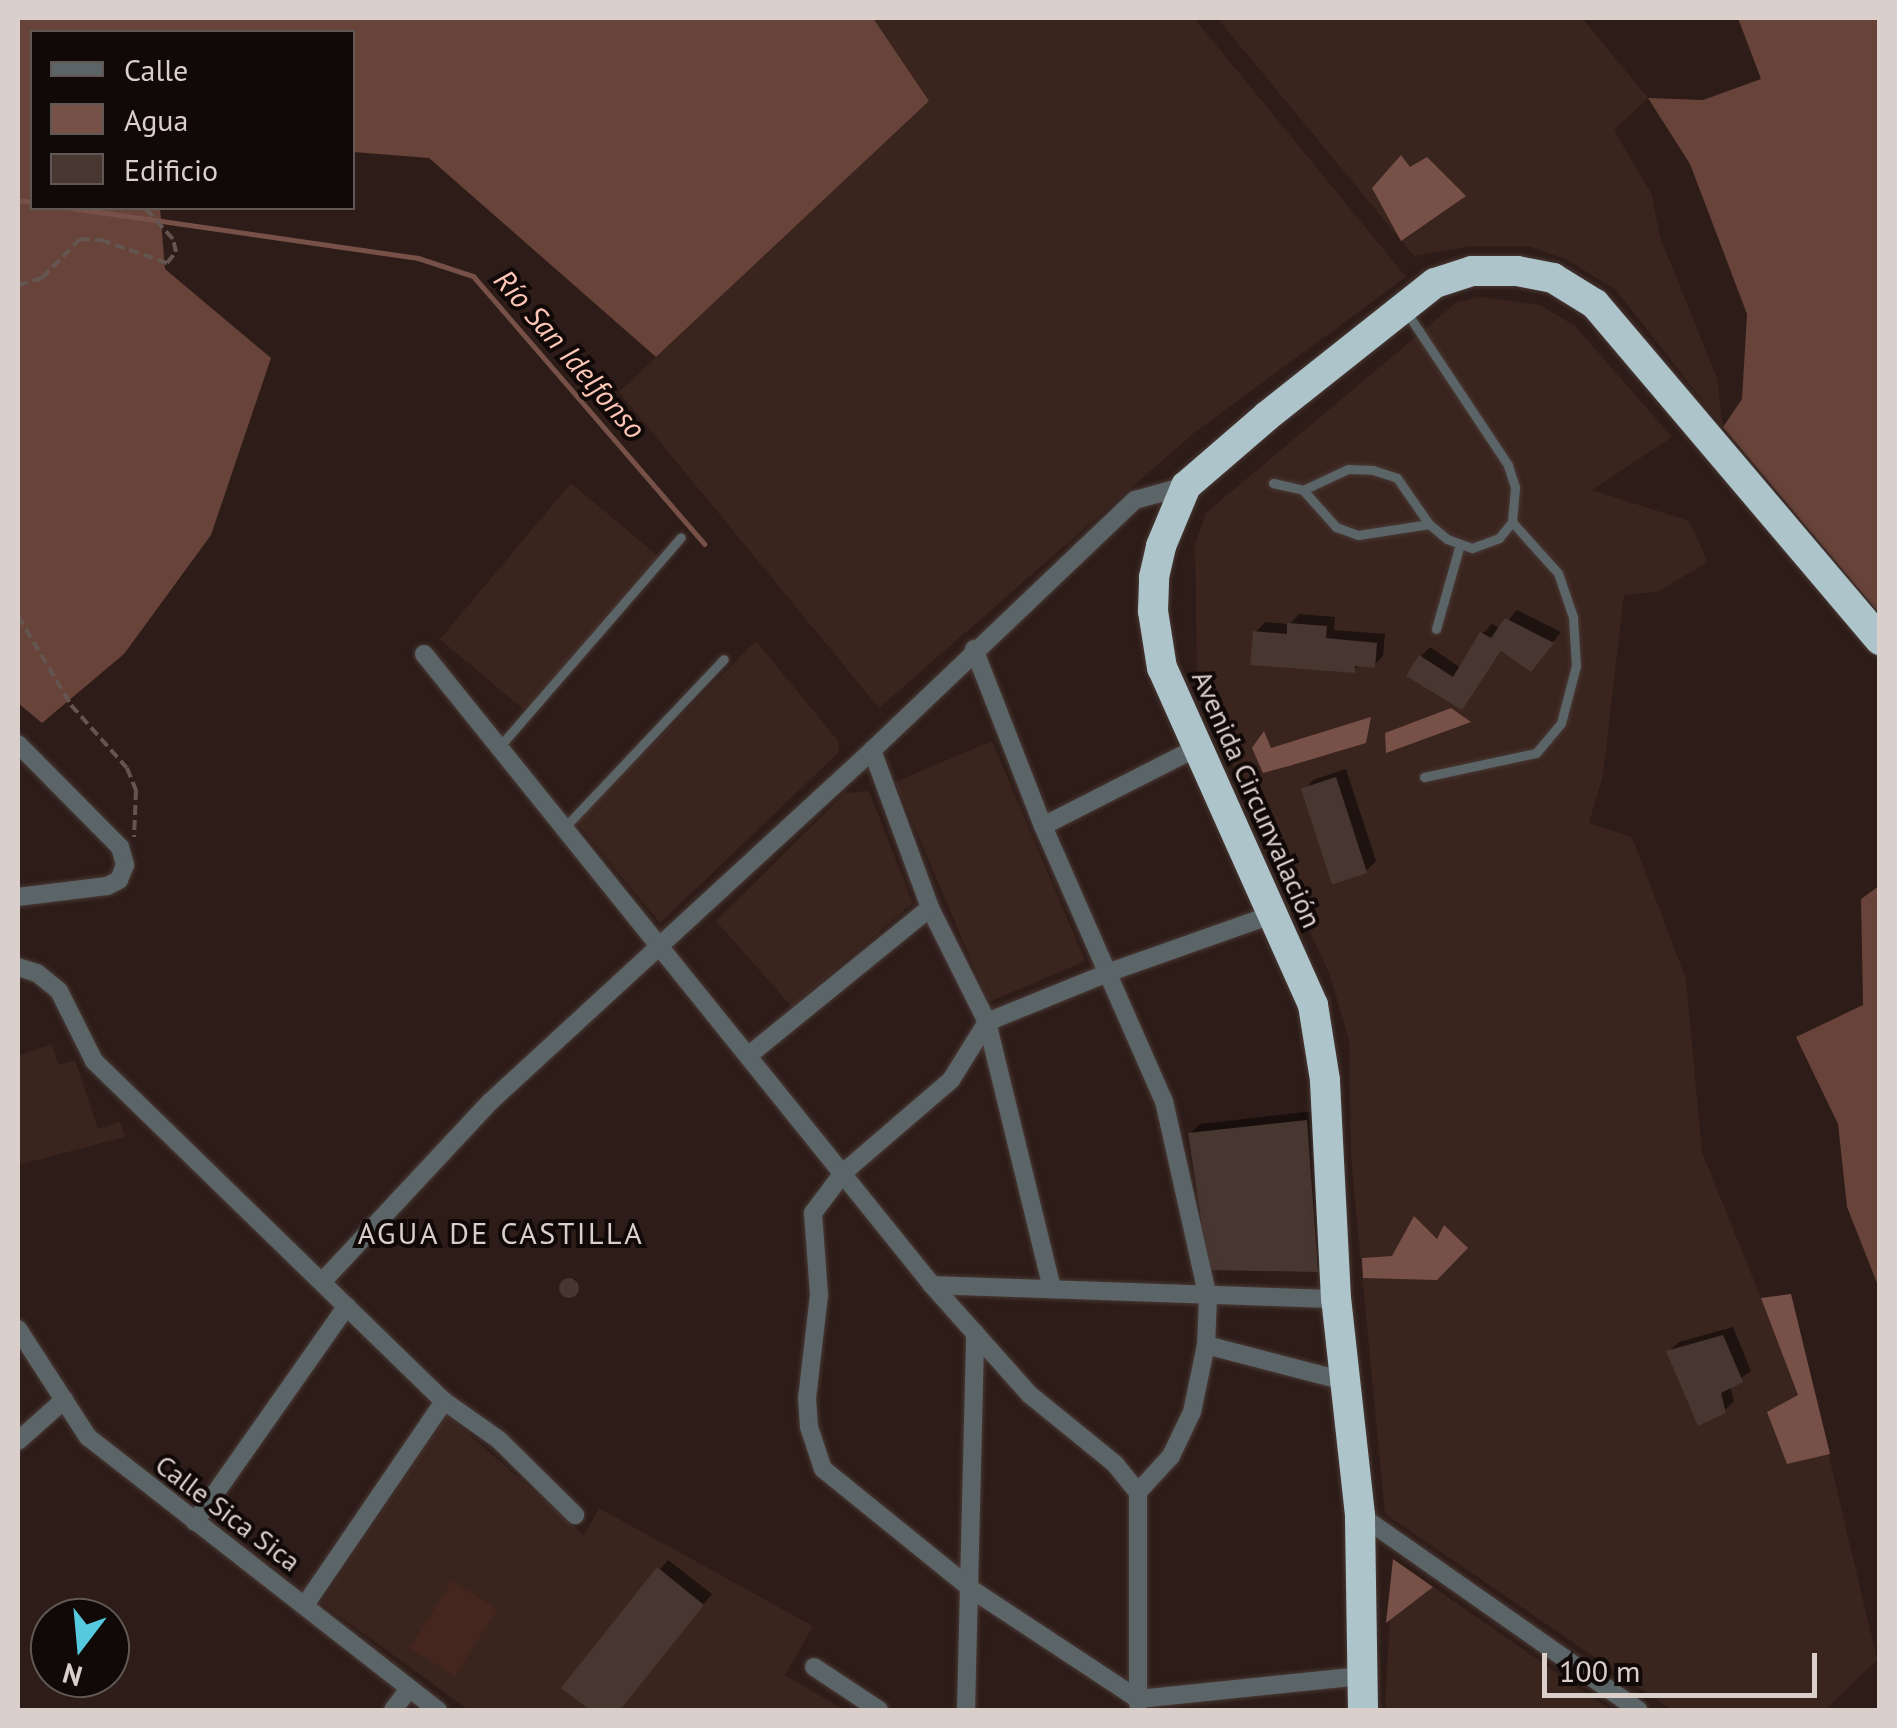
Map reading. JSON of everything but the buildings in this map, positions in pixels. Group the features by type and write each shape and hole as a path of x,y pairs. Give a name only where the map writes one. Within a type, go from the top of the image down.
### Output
{"highway":[{"name":"Avenida Circunvalación","path":"1363,1710 1360,1515 1336,1300 1326,1080 1313,1005 1162,668 1153,611 1161,546 1186,486 1267,416 1435,283 1472,271 1517,271 1554,278 1595,304 1880,640"}],"street":[{"path":"322,1282 490,1102 872,750 1135,500 1186,486"},
{"path":"974,649 1043,826 1164,1100 1208,1298 1206,1345 1192,1412 1170,1456 1138,1492"},
{"path":"424,654 932,1285 1030,1394 1115,1464 1138,1492 1138,1705"},
{"path":"18,744 120,847 125,865 120,880 107,886 18,897"},
{"path":"1043,826 1196,748"},
{"path":"872,750 930,908 987,1022 1052,1289"},
{"path":"749,1055 930,908"},
{"path":"1274,914 1110,972 987,1022 951,1080 844,1173 813,1213 819,1295 807,1398 813,1444 823,1469 971,1589 1138,1705 1362,1676"},
{"path":"18,967 37,973 59,991 94,1061 444,1401 499,1440 574,1515"},
{"path":"932,1285 1336,1300"},
{"path":"194,1522 346,1306"},
{"name":"Calle Sica Sica","path":"18,1329 88,1437 438,1710"},
{"path":"966,1710 975,1333"},
{"path":"1206,1345 1348,1382"},
{"path":"18,1441 64,1400"},
{"path":"305,1605 444,1401"},
{"path":"1360,1515 1640,1710"},
{"path":"814,1667 879,1710"},
{"path":"393,1710 410,1689"}],"lane":[{"path":"1303,490 1348,470 1373,470 1397,478 1430,524 1472,548 1498,538 1512,522 1515,487 1508,465 1404,308"},
{"path":"1273,483 1303,490 1336,527 1358,536 1430,524"},
{"path":"1424,777 1536,754 1560,723 1576,666 1573,617 1558,573 1512,522"},
{"path":"500,746 681,538"},
{"path":"1436,628 1460,544"},
{"path":"565,827 724,658"}],"path":[{"path":"18,286 42,278 80,238 101,240 167,264 176,252 173,239 148,210"},
{"path":"18,616 71,705 127,768 136,790 137,817 125,865"}],"shaded area":[{"path":"18,18 873,18 929,101 656,357 429,158 355,152 355,30 30,30 30,210 160,210 165,269 271,358 211,535 124,654 42,723 18,703"},
{"path":"873,18 1194,18 1406,277 1195,432 879,708 619,392 929,101"},
{"path":"1217,18 1582,18 1648,98 1614,130 1652,195 1660,237 1717,378 1723,427 1616,290 1567,260 1528,246 1472,246 1414,256"},
{"path":"1738,18 1879,18 1879,613 1723,427 1742,399 1747,314 1690,164 1648,98 1703,100 1761,79"},
{"path":"1481,297 1540,305 1575,326 1672,437 1592,490 1689,521 1708,562 1657,592 1624,595 1603,775 1589,823 1632,837 1686,979 1702,1152 1761,1298 1791,1294 1877,1660 1825,1710 1672,1710 1385,1514 1351,1158 1349,1041 1330,975 1219,735 1197,670 1195,545 1206,513 1457,302"},
{"path":"571,483 660,558 529,714 440,639"},
{"path":"756,641 839,742 838,753 660,923 575,821"},
{"path":"992,741 1085,961 989,1002 895,782"},
{"path":"869,791 913,903 792,1007 716,921 845,793"},
{"path":"1879,886 1879,1288 1847,1207 1838,1124 1796,1037 1863,1005 1861,899"},
{"path":"51,1044 59,1065 75,1060 98,1129 120,1122 125,1137 18,1165 18,1056"},
{"path":"447,1415 584,1535 599,1508 813,1626 785,1675 844,1710 469,1710 321,1603"},
{"path":"1393,1559 1611,1710 1385,1710"},
{"path":"452,1581 497,1609 455,1676 410,1648"}],"water":[{"path":"1401,155 1410,167 1427,157 1466,196 1401,241 1372,188"},
{"path":"1451,708 1471,722 1386,753 1385,733"},
{"path":"1371,717 1366,743 1263,773 1252,748 1264,731 1271,748"},
{"path":"1414,1216 1437,1239 1444,1225 1468,1248 1437,1280 1363,1278 1362,1258 1392,1256"},
{"path":"1791,1294 1830,1454 1787,1464 1767,1412 1798,1395 1761,1298"},
{"path":"1393,1559 1433,1587 1386,1623"}],"waterway":[{"name":"Río San Idelfonso","path":"18,200 30,202"},
{"name":"Río San Idelfonso","path":"85,210 418,258 473,276 704,544"}],"district":[{"name":"AGUA DE CASTILLA","path":"501,1233"}]}
